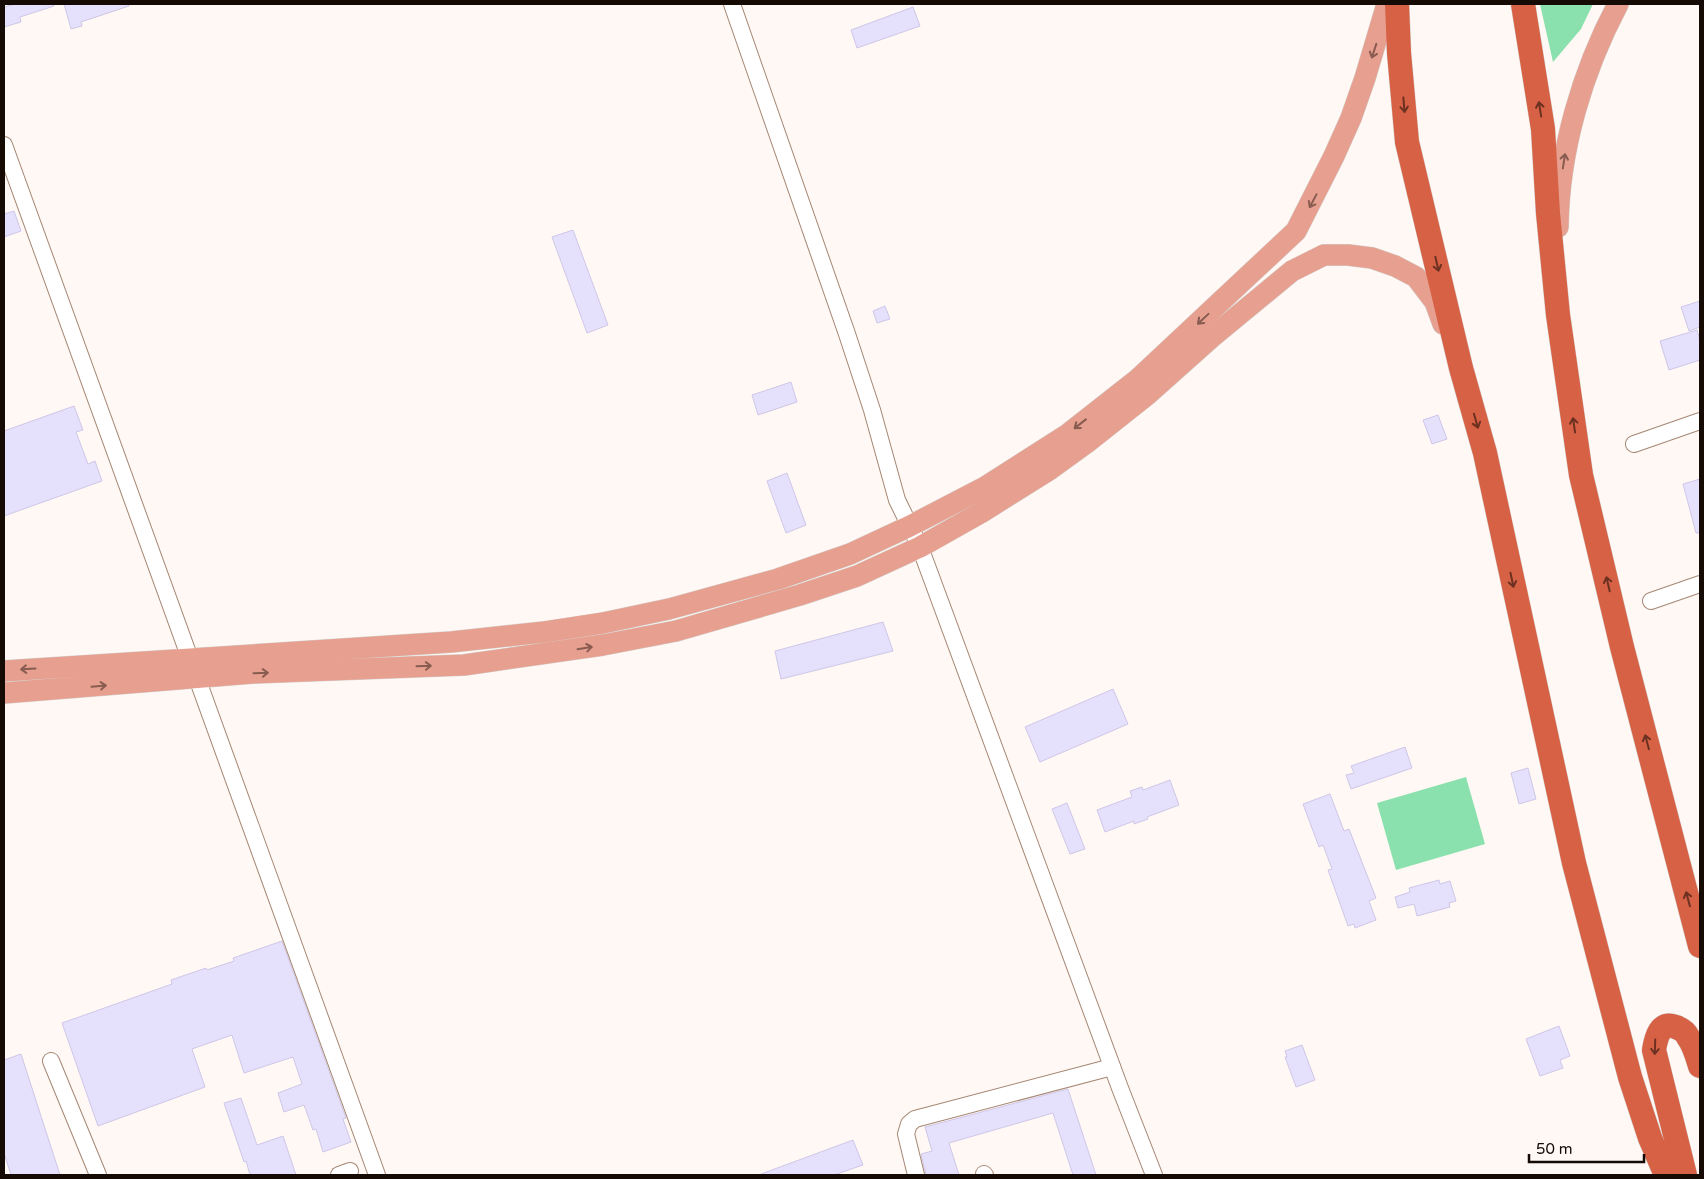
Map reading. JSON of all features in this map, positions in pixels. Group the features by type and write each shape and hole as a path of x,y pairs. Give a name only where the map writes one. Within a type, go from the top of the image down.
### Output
{"highway":[{"path":"1397,4 1399,53 1407,142 1460,368 1484,453 1574,863 1630,1077 1650,1138 1666,1175"},
{"path":"1523,4 1543,129 1548,214 1558,315 1581,475 1622,647 1700,946"},
{"path":"1685,1175 1654,1050 1656,1036 1661,1029 1672,1025 1681,1029 1688,1036 1700,1066"}],"main road":[{"path":"4,671 451,642 544,632 603,623 678,607 778,579 850,554 910,526 985,487 1030,460 1076,428 1138,379 1296,231 1351,118 1371,60 1387,4"},
{"path":"1558,315 1559,202 1566,148 1579,96 1607,24 1618,4"},
{"path":"4,694 253,673 464,665 603,645 676,631 800,595 857,576 920,547 982,512 1065,458 1147,395 1212,337 1292,271 1324,255 1372,258 1395,266 1416,277 1435,302 1460,368"}],"street":[{"path":"732,4 847,334 872,410 897,500 920,547 1112,1067 1154,1175"},
{"path":"4,145 191,658 196,678 360,1171"},
{"path":"1634,444 1700,421"},
{"path":"1651,601 1700,584"},
{"path":"51,1061 98,1175"},
{"path":"916,1175 906,1134 909,1124 915,1118 1112,1067"}],"green space":[{"path":"1540,4 1593,4 1581,29 1553,62"},
{"path":"1466,777 1485,844 1396,870 1377,803"}],"building":[{"path":"15,4 53,4 54,6 20,17 21,22 4,27 4,7"},
{"path":"64,4 129,4 129,6 81,22 82,26 71,29"},
{"path":"913,7 920,26 857,48 851,30"},
{"path":"14,211 21,231 4,237 4,214"},
{"path":"573,230 608,325 587,333 552,237"},
{"path":"1700,301 1700,327 1689,331 1681,307"},
{"path":"885,306 890,319 877,323 873,311"},
{"path":"1697,330 1700,340 1700,360 1669,370 1660,341"},
{"path":"791,382 797,402 758,415 752,395"},
{"path":"74,406 83,430 76,432 88,464 95,461 102,481 4,516 4,431"},
{"path":"1438,415 1447,439 1432,444 1423,420"},
{"path":"787,473 806,525 786,533 767,481"},
{"path":"1700,479 1700,533 1696,533 1683,484"},
{"path":"883,622 893,651 781,679 775,651"},
{"path":"1113,689 1128,724 1040,762 1025,727"},
{"path":"1405,747 1412,768 1351,789 1346,775 1354,773 1351,766"},
{"path":"1528,768 1536,799 1519,804 1511,773"},
{"path":"1170,780 1179,805 1147,817 1148,819 1134,824 1134,821 1105,832 1097,810 1132,797 1130,791 1142,787 1143,790"},
{"path":"1330,794 1344,831 1349,829 1376,898 1369,901 1376,920 1355,928 1354,924 1348,926 1328,870 1332,869 1323,845 1319,847 1303,804"},
{"path":"1067,803 1085,849 1070,854 1052,809"},
{"path":"1439,880 1440,884 1450,881 1456,901 1449,903 1450,907 1417,916 1414,904 1398,908 1395,897 1410,892 1409,888"},
{"path":"282,941 346,1118 343,1119 351,1142 323,1152 316,1129 313,1130 304,1105 284,1112 278,1093 302,1084 293,1057 244,1073 232,1035 192,1049 205,1087 98,1126 62,1023 172,984 171,980 234,961 233,958"},
{"path":"1559,1026 1570,1056 1560,1060 1563,1068 1540,1076 1526,1039"},
{"path":"1302,1045 1315,1080 1296,1087 1285,1057 1287,1057 1285,1051"},
{"path":"21,1054 60,1175 11,1175 4,1153 4,1060"},
{"path":"1068,1089 1096,1175 1073,1175 1053,1113 949,1143 959,1175 926,1175 921,1154 932,1151 925,1127"},
{"path":"241,1098 257,1145 283,1136 296,1175 250,1175 224,1103"},
{"path":"853,1140 863,1165 834,1175 761,1175 761,1174"}]}
